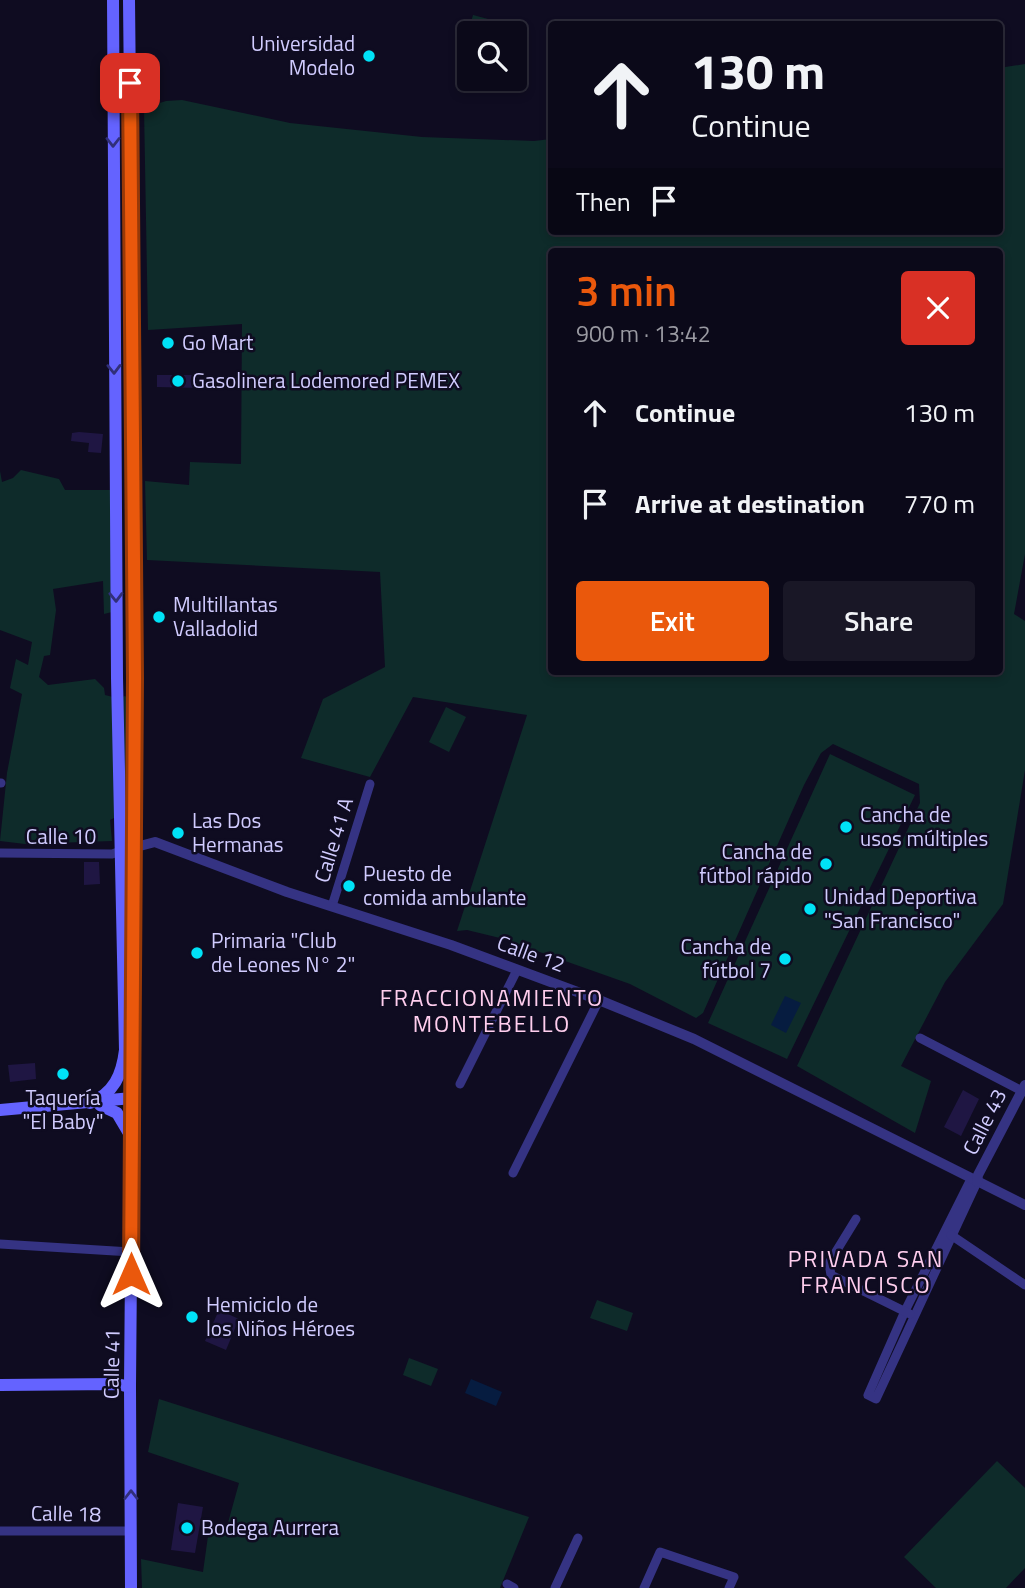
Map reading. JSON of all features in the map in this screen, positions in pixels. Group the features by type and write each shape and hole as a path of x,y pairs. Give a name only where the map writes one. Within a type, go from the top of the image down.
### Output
{"main road":[{"path":"90,1103 101,1098 113,1086 123,1062 117,678 113,0"},
{"name":"Calle 41","path":"129,0 135,678 131,1588"},
{"path":"117,678 135,678"},
{"path":"0,1110 132,1098"},
{"path":"90,1103 106,1106 117,1113 126,1124 132,1145"},
{"path":"0,1385 117,1384 130,1387"}],"street":[{"name":"Calle 41 A","path":"332,906 370,784"},
{"name":"Calle 12","path":"121,851 155,842 599,1000 694,1039 1025,1205"},
{"name":"Calle 10","path":"0,853 112,854 121,851"},
{"path":"460,1084 517,970"},
{"path":"513,1173 599,1000"},
{"path":"920,1038 1023,1088"},
{"name":"Calle 43","path":"975,1179 1023,1088"},
{"path":"909,1313 876,1398 868,1395 975,1179"},
{"path":"856,1219 829,1263 831,1275 909,1313"},
{"path":"950,1233 1025,1285"},
{"path":"0,1244 131,1252"},
{"name":"Calle 18","path":"0,1531 131,1531"},
{"path":"555,1588 578,1538"},
{"path":"643,1588 660,1552 734,1577 729,1588"}],"green space":[{"path":"473,15 496,21 471,21"},
{"path":"1025,64 1025,554 1014,614 1025,621 1025,770 1003,904 945,982 901,1066 931,1081 915,1133 797,1066 920,803 919,784 833,744 821,753 804,785 703,1013 696,1018 630,984 500,938 467,930 457,931 527,715 413,697 370,777 301,758 323,699 385,667 380,572 147,560 145,481 189,485 190,462 241,464 242,324 148,330 144,108 166,101 182,100 290,123 422,137 548,139 548,235 1003,235 1003,67"},
{"path":"21,470 59,479 65,490 112,490 112,612 104,614 103,581 53,589 56,610 50,655 44,656 39,677 48,685 95,679 104,688 105,695 113,697 116,817 110,820 112,841 25,844 0,841 7,773 22,694 10,688 16,659 28,665 32,642 0,630 0,471 2,482 13,478"},
{"path":"128,697 127,830 122,698"},
{"path":"446,707 466,717 449,752 429,742"},
{"name":"Unidad Deportiva \"San Francisco\"","path":"830,754 915,795 787,1059 708,1023"},
{"path":"597,1300 633,1313 627,1331 590,1318"},
{"path":"409,1358 438,1369 431,1386 403,1375"},
{"path":"159,1399 529,1517 500,1588 142,1588 141,1559 203,1572 209,1529 226,1530 239,1483 148,1452"},
{"path":"997,1461 1025,1488 1025,1568 1006,1588 936,1588 904,1557"}],"water":[{"path":"785,996 801,1003 786,1033 771,1025"},
{"path":"471,1379 502,1392 496,1406 465,1393"}],"building":[{"name":"Gasolinera Lodemored PEMEX","path":"157,375 199,375 198,388 157,387"},
{"path":"72,433 103,434 101,453 88,452 89,443 71,441"},
{"path":"84,862 99,862 100,884 84,885"},
{"path":"35,1063 36,1079 10,1082 8,1065"},
{"path":"963,1090 979,1099 961,1136 944,1127"},
{"path":"219,1310 239,1319 226,1350 205,1341"},
{"name":"Bodega Aurrera","path":"178,1503 203,1507 195,1553 171,1550"}],"place":[{"name":"Universidad Modelo","path":"369,56"},
{"name":"Go Mart","path":"168,343"},
{"name":"Gasolinera Lodemored PEMEX","path":"178,381"},
{"name":"Multillantas Valladolid","path":"159,617"},
{"name":"Cancha de usos múltiples","path":"846,827"},
{"name":"Las Dos Hermanas","path":"178,833"},
{"name":"Cancha de fútbol rápido","path":"826,864"},
{"name":"Puesto de comida ambulante","path":"349,886"},
{"name":"Unidad Deportiva \"San Francisco\"","path":"810,909"},
{"name":"Primaria \"Club de Leones N° 2\"","path":"197,953"},
{"name":"Cancha de fútbol 7","path":"785,959"},
{"name":"Taquería \"El Baby\"","path":"63,1074"},
{"name":"Hemiciclo de los Niños Héroes","path":"192,1317"},
{"name":"Bodega Aurrera","path":"187,1528"}],"district":[{"name":"FRACCIONAMIENTO MONTEBELLO","path":"492,1011"},
{"name":"PRIVADA SAN FRANCISCO","path":"866,1272"}],"route":[{"path":"130,83 135,678 131,1274"}]}
